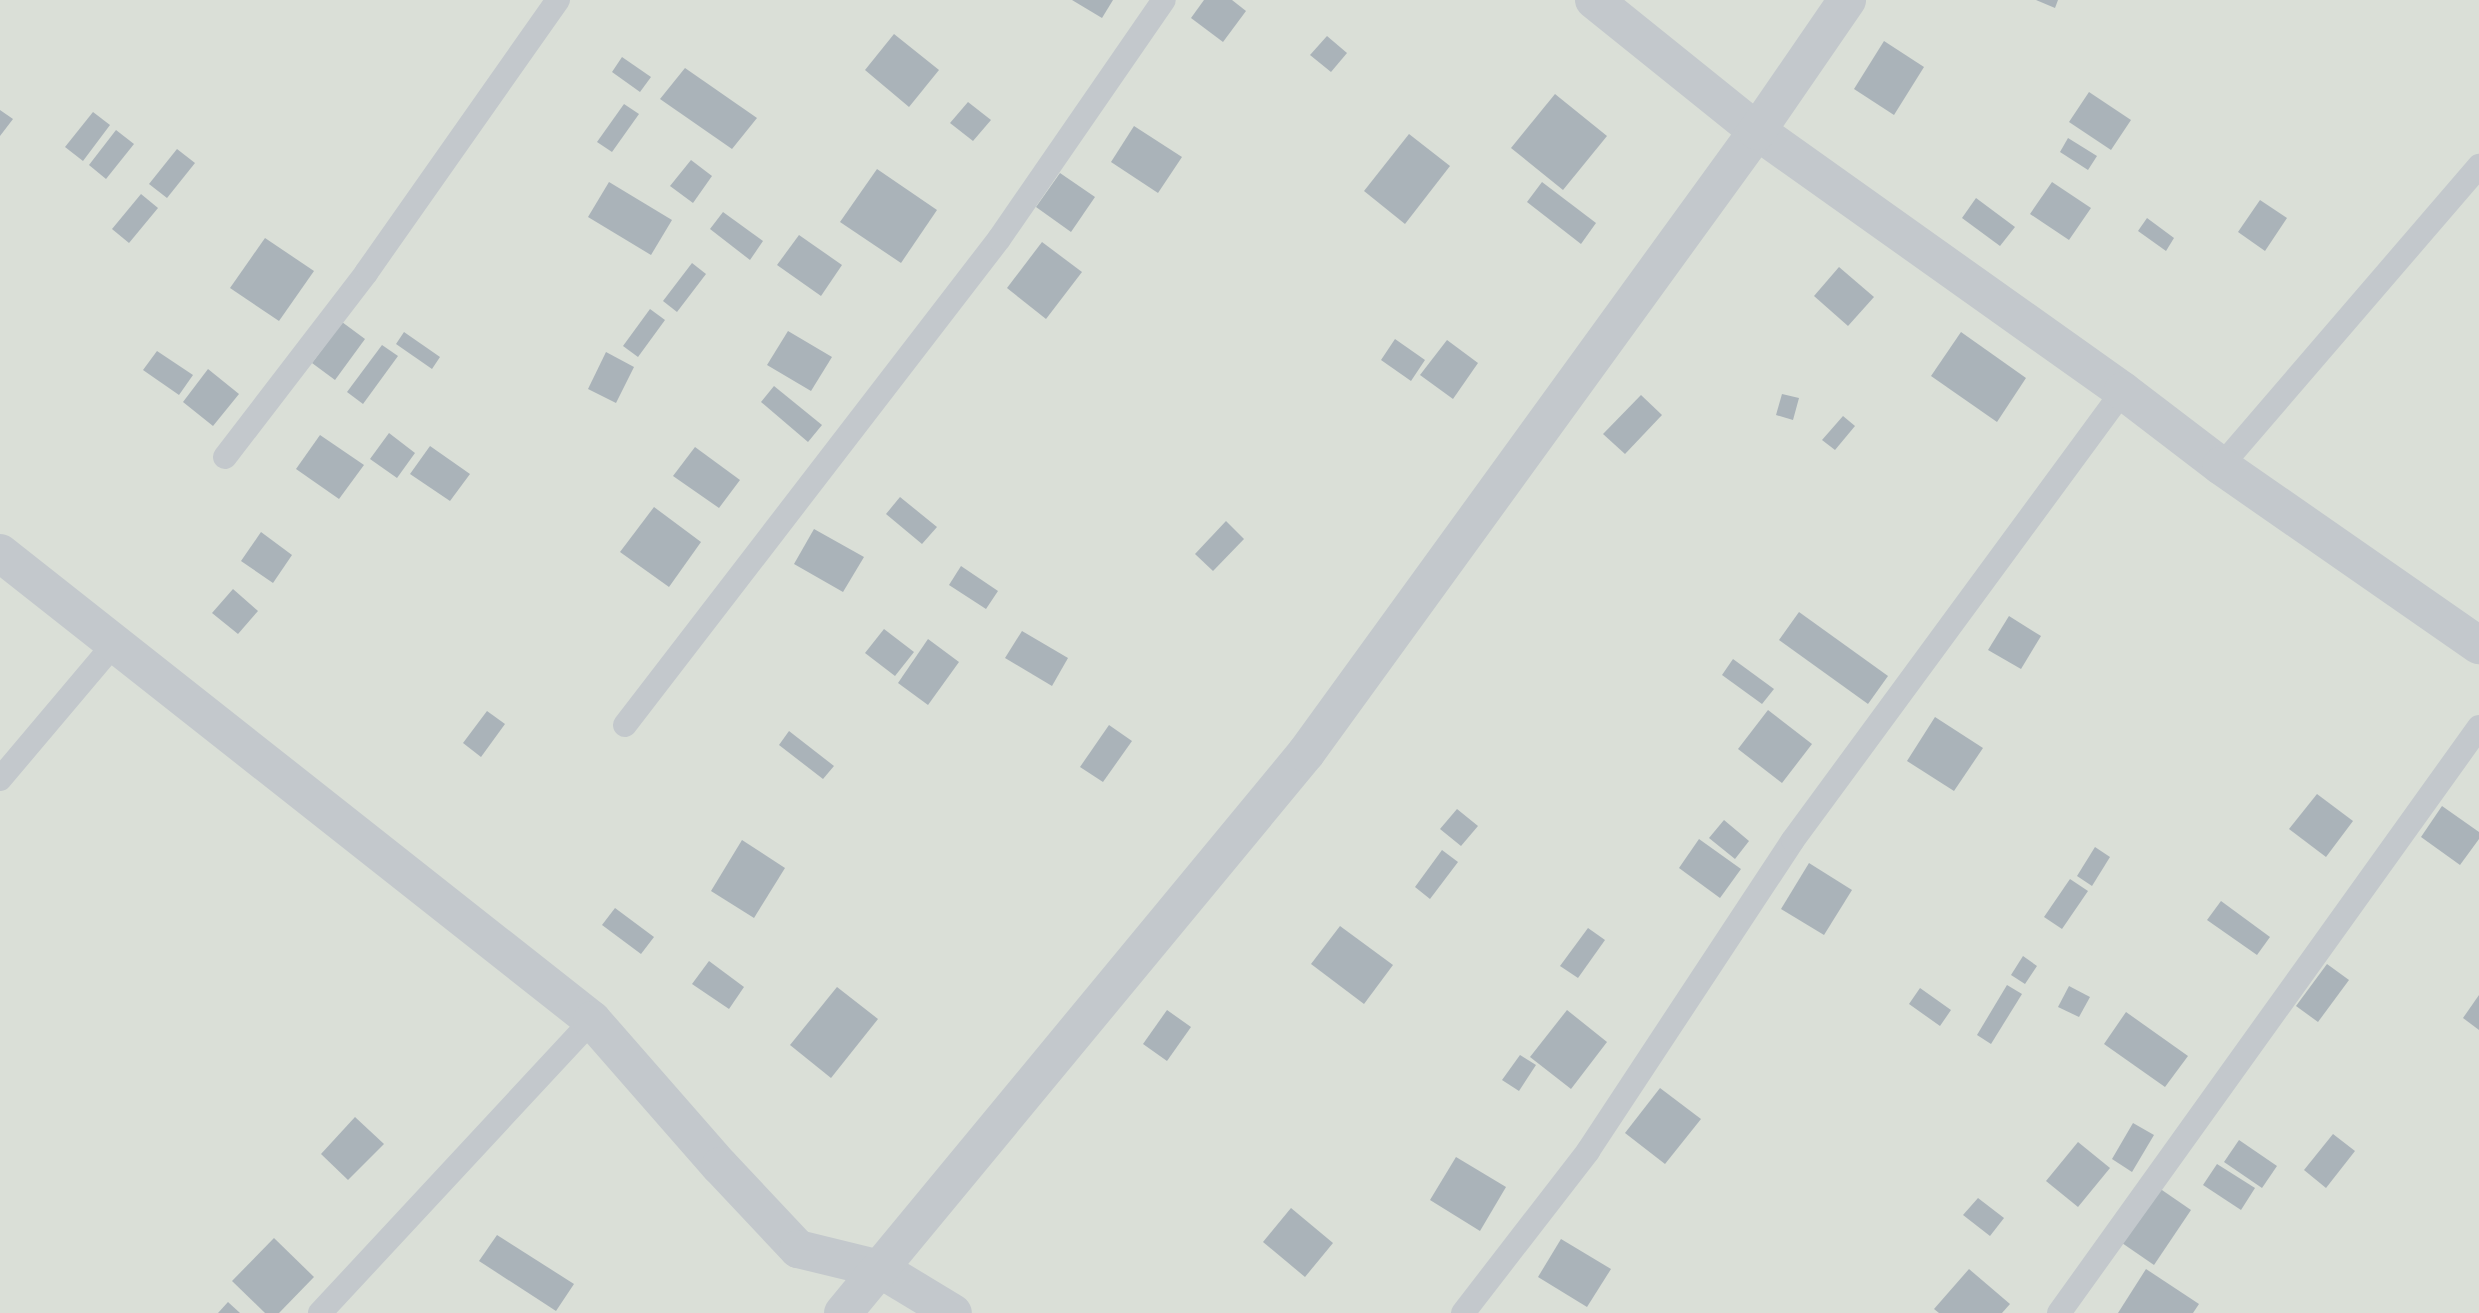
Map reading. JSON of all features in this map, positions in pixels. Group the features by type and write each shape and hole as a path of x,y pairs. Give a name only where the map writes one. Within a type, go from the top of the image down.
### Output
{"street":[{"path":"1594,0 1757,131 2123,391 2221,466 2479,645"},
{"path":"843,1313 1306,753 1757,131 1847,0"},
{"path":"0,553 592,1020 720,1166 798,1249 880,1269 953,1313"}],"lane":[{"path":"225,457 366,273 558,0"},
{"path":"625,725 999,239 1164,0"},
{"path":"2221,466 2479,166"},
{"path":"1462,1313 1588,1151 1793,840 2123,391"},
{"path":"0,779 115,643"},
{"path":"2059,1313 2479,727"},
{"path":"320,1313 592,1020"}],"shaded area":[{"path":"0,0 2479,0 2479,1313 0,1313"}],"building":[{"path":"1072,0 1113,0 1102,18"},
{"path":"1204,0 1232,0 1246,11 1223,42 1191,18"},
{"path":"2036,0 2058,0 2055,8"},
{"path":"894,34 939,70 909,107 865,70"},
{"path":"1327,36 1347,53 1331,72 1310,55"},
{"path":"1884,41 1924,67 1894,115 1854,89"},
{"path":"622,57 651,77 640,92 612,72"},
{"path":"685,68 757,118 732,149 660,99"},
{"path":"2089,92 2131,120 2111,150 2069,122"},
{"path":"1555,94 1607,136 1563,190 1511,148"},
{"path":"968,102 991,120 973,141 950,123"},
{"path":"624,104 639,114 612,152 597,142"},
{"path":"0,110 13,119 0,136"},
{"path":"93,112 110,125 83,161 65,147"},
{"path":"1134,126 1182,157 1158,193 1111,162"},
{"path":"116,130 134,144 106,179 89,165"},
{"path":"1409,134 1450,166 1405,224 1364,191"},
{"path":"2068,138 2097,156 2088,170 2060,152"},
{"path":"177,149 195,163 167,198 149,184"},
{"path":"691,160 712,176 693,203 670,186"},
{"path":"877,169 937,210 901,263 840,222"},
{"path":"1060,173 1095,197 1071,232 1036,207"},
{"path":"609,182 672,220 651,255 588,217"},
{"path":"1542,182 1596,223 1581,244 1527,202"},
{"path":"2052,182 2091,208 2069,240 2030,214"},
{"path":"141,194 158,208 129,243 112,229"},
{"path":"1976,198 2015,227 2000,246 1962,218"},
{"path":"2260,200 2287,218 2265,251 2238,232"},
{"path":"723,212 763,241 750,260 710,229"},
{"path":"2147,218 2174,238 2166,251 2138,231"},
{"path":"799,235 842,265 821,296 777,265"},
{"path":"265,238 314,271 279,321 230,288"},
{"path":"1042,242 1082,272 1046,319 1007,288"},
{"path":"692,263 706,274 677,312 663,301"},
{"path":"1839,267 1874,297 1848,326 1814,296"},
{"path":"650,309 665,320 638,357 623,346"},
{"path":"342,322 365,339 335,380 312,363"},
{"path":"788,331 832,357 811,391 767,365"},
{"path":"404,332 440,357 432,369 396,344"},
{"path":"1961,332 2026,378 1997,422 1931,376"},
{"path":"1395,339 1425,360 1411,381 1381,360"},
{"path":"1447,340 1478,363 1453,399 1420,375"},
{"path":"382,345 398,356 363,404 347,392"},
{"path":"157,351 193,375 179,395 143,370"},
{"path":"606,352 634,367 616,403 588,389"},
{"path":"208,369 239,394 213,426 183,402"},
{"path":"774,386 822,425 808,442 761,402"},
{"path":"1782,394 1799,398 1793,420 1776,415"},
{"path":"1641,395 1662,415 1625,454 1603,434"},
{"path":"1843,416 1855,426 1835,450 1822,440"},
{"path":"389,433 415,453 397,478 370,459"},
{"path":"320,435 364,465 339,499 296,469"},
{"path":"430,446 470,474 450,501 410,474"},
{"path":"695,447 740,480 719,508 673,476"},
{"path":"900,497 937,527 922,544 886,514"},
{"path":"654,507 701,542 669,587 620,552"},
{"path":"1226,521 1244,539 1213,571 1195,554"},
{"path":"814,529 864,557 843,592 794,564"},
{"path":"261,532 292,555 273,583 241,561"},
{"path":"961,566 998,591 986,609 949,585"},
{"path":"233,589 258,611 238,634 212,613"},
{"path":"1799,612 1888,676 1868,704 1779,640"},
{"path":"2009,616 2041,636 2021,669 1988,650"},
{"path":"884,629 914,652 895,676 865,653"},
{"path":"1022,631 1068,658 1052,686 1005,658"},
{"path":"928,639 959,662 928,705 898,683"},
{"path":"1733,659 1774,689 1762,704 1722,675"},
{"path":"1768,710 1812,744 1782,783 1738,749"},
{"path":"487,711 505,724 481,757 463,743"},
{"path":"1935,717 1983,748 1954,791 1907,761"},
{"path":"1109,725 1132,741 1103,782 1080,767"},
{"path":"789,731 834,766 823,779 779,745"},
{"path":"2317,794 2353,821 2326,857 2289,829"},
{"path":"2442,806 2479,832 2479,839 2460,865 2421,837"},
{"path":"1457,809 1478,826 1461,846 1440,829"},
{"path":"1724,820 1749,841 1735,859 1709,838"},
{"path":"1699,839 1741,869 1720,898 1679,868"},
{"path":"742,840 785,868 754,918 711,891"},
{"path":"2095,847 2110,857 2092,886 2077,876"},
{"path":"1442,850 1458,862 1430,899 1415,887"},
{"path":"1809,863 1852,890 1824,935 1781,909"},
{"path":"2070,879 2088,891 2062,929 2044,917"},
{"path":"2221,901 2270,937 2257,955 2207,920"},
{"path":"615,908 654,937 641,954 602,925"},
{"path":"1340,926 1393,965 1364,1004 1311,964"},
{"path":"1588,928 1605,940 1578,978 1560,966"},
{"path":"2023,956 2037,966 2025,984 2011,975"},
{"path":"709,961 744,987 729,1009 692,984"},
{"path":"2327,964 2349,980 2318,1022 2296,1006"},
{"path":"2007,985 2022,994 1991,1044 1977,1035"},
{"path":"2069,986 2090,997 2079,1017 2058,1007"},
{"path":"837,987 878,1019 831,1078 790,1045"},
{"path":"1920,988 1951,1010 1940,1026 1909,1004"},
{"path":"2479,995 2479,1030 2463,1018"},
{"path":"1167,1010 1191,1027 1167,1061 1143,1044"},
{"path":"1567,1010 1607,1042 1571,1089 1530,1057"},
{"path":"2126,1012 2188,1056 2165,1087 2104,1044"},
{"path":"1520,1055 1536,1065 1519,1091 1502,1080"},
{"path":"1660,1088 1701,1119 1665,1164 1625,1133"},
{"path":"355,1117 384,1144 348,1180 321,1154"},
{"path":"2133,1123 2154,1135 2132,1172 2112,1159"},
{"path":"2333,1134 2355,1151 2326,1188 2304,1170"},
{"path":"2239,1140 2277,1166 2262,1188 2224,1162"},
{"path":"2078,1142 2110,1168 2078,1207 2046,1181"},
{"path":"1456,1157 1506,1187 1480,1231 1430,1200"},
{"path":"2217,1164 2255,1188 2241,1210 2203,1185"},
{"path":"2159,1188 2191,1210 2154,1265 2122,1243"},
{"path":"1978,1198 2004,1218 1990,1236 1963,1215"},
{"path":"1291,1208 1333,1243 1305,1277 1263,1242"},
{"path":"497,1235 574,1284 556,1311 479,1261"},
{"path":"274,1238 314,1277 279,1313 265,1313 232,1281"},
{"path":"1561,1239 1611,1269 1587,1307 1538,1277"},
{"path":"1969,1269 2010,1304 2002,1313 1939,1313 1934,1309"},
{"path":"2146,1269 2199,1304 2193,1313 2118,1313"},
{"path":"228,1302 240,1313 218,1313"}]}
